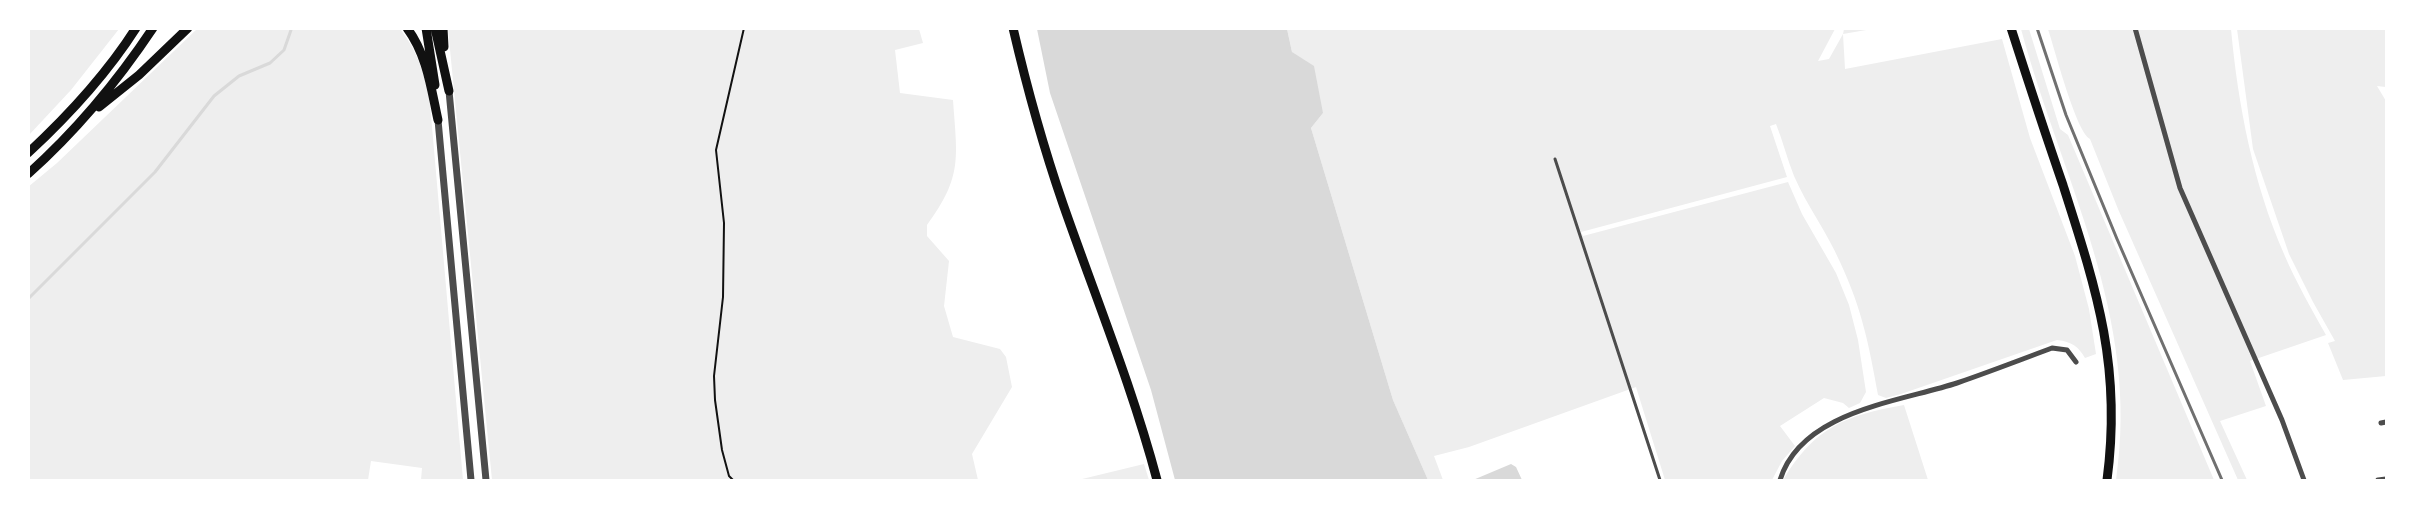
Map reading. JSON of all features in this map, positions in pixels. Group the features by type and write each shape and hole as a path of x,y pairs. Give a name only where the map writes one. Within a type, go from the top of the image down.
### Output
{"main road":[{"path":"28,153 79,103 122,51 136,28"},
{"path":"28,174 109,89 153,28"},
{"path":"80,122 139,75 188,28"},
{"path":"407,28 417,42 425,63 438,120"},
{"path":"426,28 433,63 438,120"},
{"path":"435,28 449,91"},
{"path":"443,28 449,91"},
{"path":"1013,28 1039,130 1062,202 1142,422 1157,480"},
{"path":"2011,28 2088,264 2104,328 2110,364 2112,407 2107,480"}],"street":[{"path":"2135,28 2180,188 2282,420 2304,480"},
{"path":"449,91 486,480"},
{"path":"438,120 471,480"},
{"path":"1780,480 1782,472 1799,448 1834,421 1875,405 1956,383 2052,348 2067,350 2076,362"},
{"path":"2378,480 2386,479"}],"lane":[{"path":"1555,159 1660,480"}],"path":[{"path":"733,480 729,476 722,450 715,400 714,376 723,297 724,223 716,150 744,28"}],"shaded area":[{"path":"28,29 119,29 71,90 29,135"},
{"path":"197,29 400,29 412,46 423,74 430,104 463,480 421,480 422,468 371,461 368,480 29,480 28,187 57,163"},
{"path":"448,29 919,29 923,43 895,50 900,93 953,100 956,137 955,166 947,193 927,225 927,236 949,261 944,306 953,337 1000,349 1006,357 1012,387 972,454 978,480 492,480"},
{"path":"1037,29 1287,29 1292,52 1314,66 1323,113 1311,128 1393,400 1428,480 1175,480 1151,390 1050,93"},
{"path":"1287,29 1835,29 1818,61 1829,59 1843,34 1845,69 2002,39 2030,138 2075,256 2089,309 2096,354 2085,358 2074,345 2057,340 1901,394 1886,398 1878,395 1868,343 1848,279 1794,176 1776,124 1770,126 1787,177 1581,232 1583,236 1788,182 1802,214 1836,273 1849,305 1858,340 1866,392 1860,403 1849,408 1843,403 1824,398 1780,426 1795,446 1782,461 1772,480 1665,480 1636,387 1469,447 1434,456 1443,480 1428,480 1393,400 1311,128 1323,113 1292,52"},
{"path":"1844,29 1872,29 1843,34"},
{"path":"2021,29 2029,29 2060,129 2068,135 2214,480 2116,480 2121,420 2117,362 2108,305 2076,195"},
{"path":"2048,29 2231,29 2238,86 2255,172 2273,227 2289,264 2326,335 2250,361 2266,406 2220,421 2247,480 2238,480 2118,209 2090,139 2078,121"},
{"path":"2237,29 2386,29 2386,87 2377,86 2386,101 2386,376 2343,380 2328,343 2335,341 2289,254 2253,149"},
{"path":"1904,405 1928,480 1783,480 1807,448 1833,427 1848,419"},
{"path":"1144,464 1149,480 1078,480"},
{"path":"1511,464 1516,467 1522,480 1473,480"}],"waterway":[{"path":"28,299 155,172 214,96 239,76 270,63 284,50 291,30"}],"railway":[{"path":"2037,28 2066,115 2117,239 2222,480"}]}
